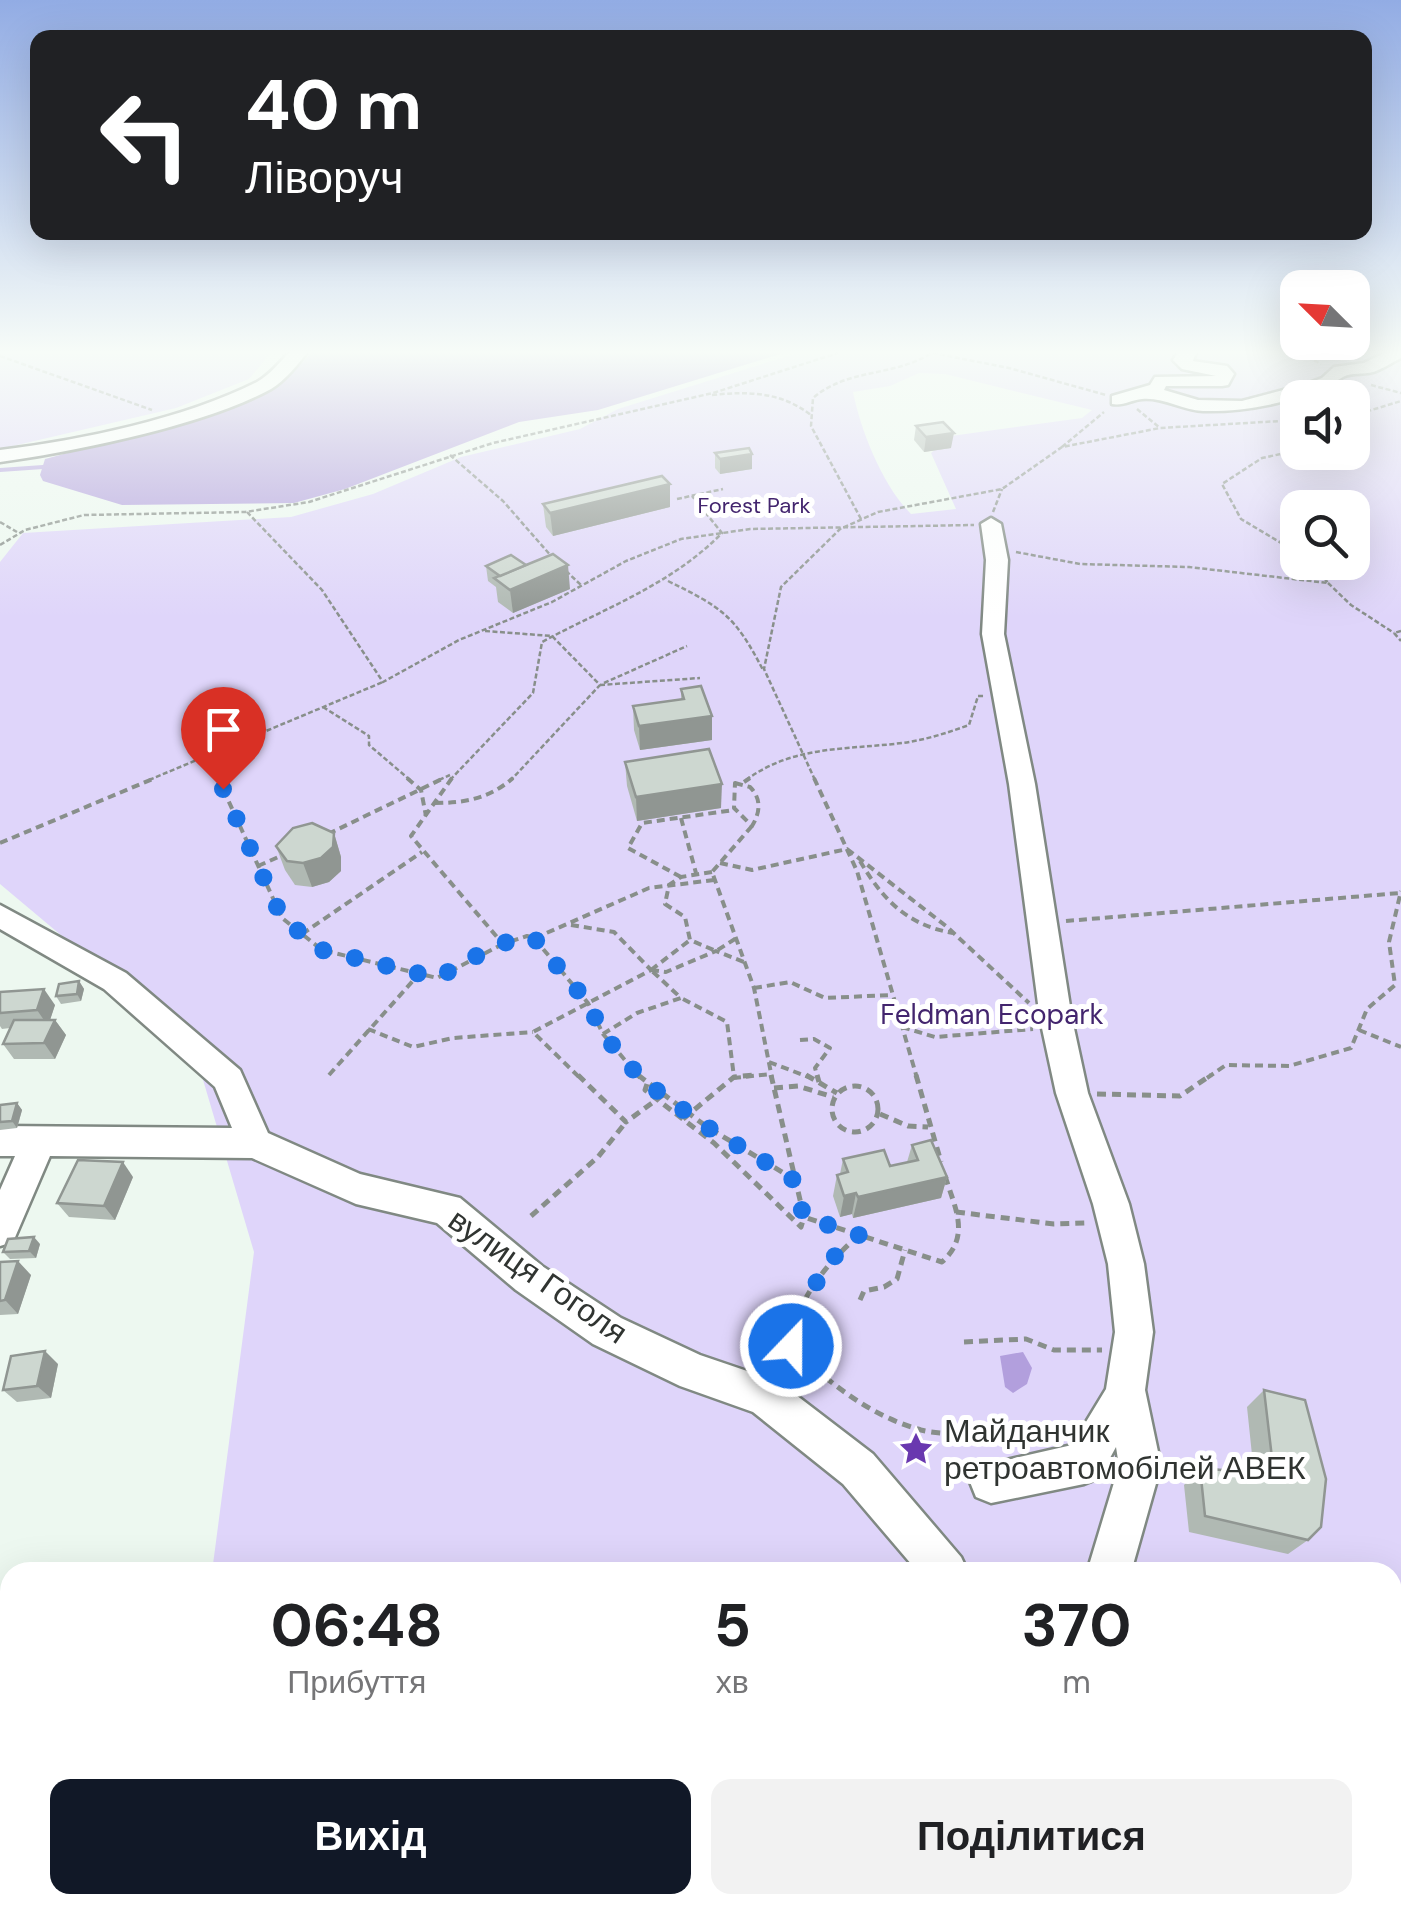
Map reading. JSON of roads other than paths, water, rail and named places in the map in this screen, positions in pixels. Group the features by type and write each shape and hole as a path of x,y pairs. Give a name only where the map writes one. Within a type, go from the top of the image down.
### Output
{"street":[{"path":"0,456 90,439"},
{"path":"991,1482 1084,1463 1125,1394 1134,1332 1116,1222 1072,1094 1058,1027 994,634 993,535"},
{"path":"0,916 115,981 228,1080 254,1143"},
{"path":"0,1230 38,1140"},
{"name":"вулиця Гоголя","path":"0,1141 254,1143 356,1189 447,1210 529,1278 606,1331 694,1372 765,1396 858,1470 937,1562"},
{"path":"1112,1562 1140,1466 1128,1369"}],"waterway":[{"path":"0,470 43,467"}],"place":[{"name":"Майданчик ретроавтомобілей АВЕК","path":"916,1449"}],"park label":[{"name":"Forest Park","path":"754,505"},
{"name":"Feldman Ecopark","path":"992,1014"}]}
